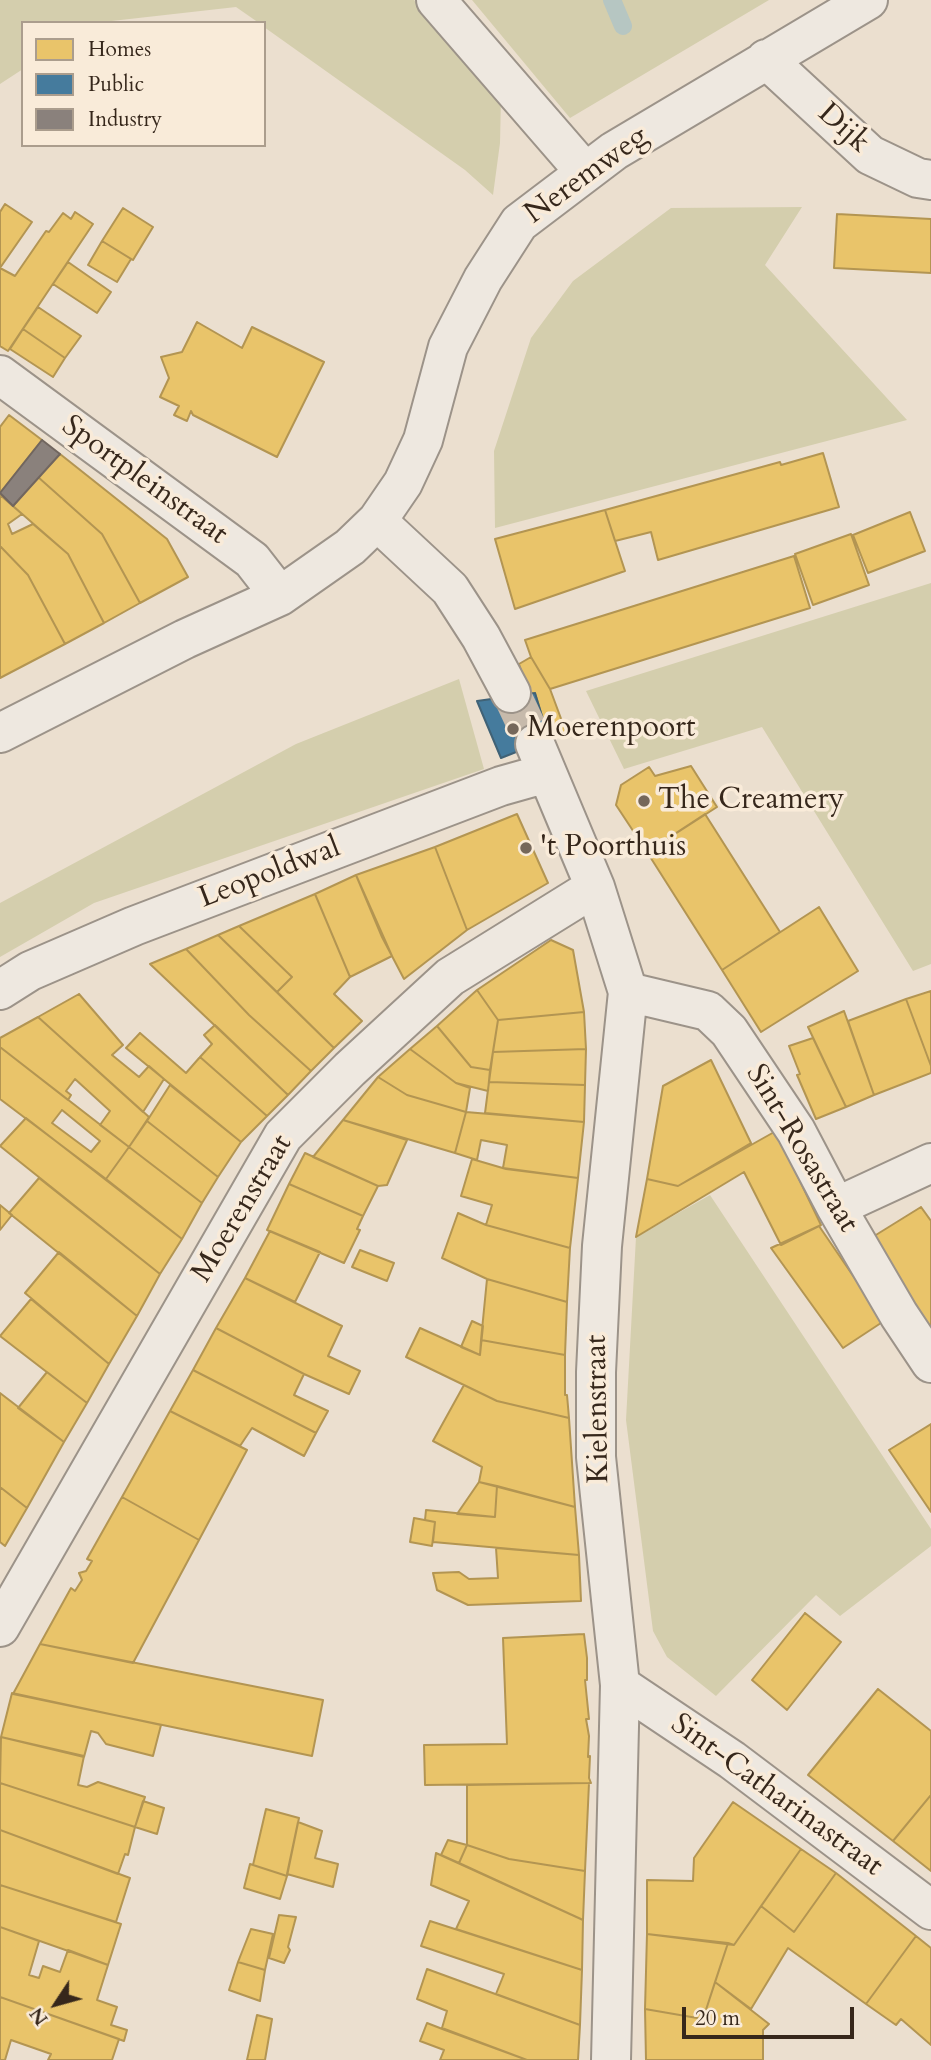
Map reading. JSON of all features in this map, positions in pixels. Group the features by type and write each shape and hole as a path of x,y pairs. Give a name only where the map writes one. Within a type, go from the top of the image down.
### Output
{"street":[{"path":"436,0 585,172"},
{"name":"Neremweg","path":"377,521 403,483 423,440 448,348 482,279 519,223 614,151 868,0"},
{"name":"Dijk","path":"766,59 870,155 918,178 931,180"},
{"name":"Sportpleinstraat","path":"0,375 252,560 280,596"},
{"path":"0,733 185,639 280,596 350,548 377,521 450,589 481,637 511,693"},
{"name":"Kielenstraat","path":"541,759 595,887 628,992 602,1246 596,1372 596,1457 620,1685 611,2060"},
{"name":"Leopoldwal","path":"0,990 30,971 134,926 500,786 541,759"},
{"name":"Moerenstraat","path":"0,1627 284,1136 350,1069 450,977 595,887"},
{"name":"Sint-Rosastraat","path":"628,992 708,1012 729,1031 796,1131 836,1207 899,1315 931,1363"},
{"path":"836,1207 931,1163"},
{"name":"Sint-Catharinastraat","path":"620,1685 732,1760 931,1910"}],"shaded area":[{"path":"0,0 414,0 501,97 500,143 493,195 465,170 266,28 266,21 256,21 236,7 112,21 21,21 21,70 0,84"},
{"path":"472,0 769,0 570,118"},
{"path":"802,207 765,265 907,420 495,528 494,451 531,338 573,281 671,208"},
{"path":"931,583 931,964 913,971 762,727 624,769 586,691"},
{"path":"459,679 484,769 94,903 0,957 0,903 296,744"},
{"path":"710,1195 931,1529 931,1546 840,1616 816,1595 716,1696 667,1657 653,1631 626,1420 636,1237"}],"building: Homes":[{"path":"5,204 32,222 0,268 0,212"},
{"path":"123,208 153,227 133,260 102,241"},
{"path":"75,212 93,224 8,351 0,346 0,268 15,276 46,231 49,232 63,213 71,219"},
{"path":"837,214 931,219 931,273 834,268"},
{"path":"102,241 131,259 117,282 88,265"},
{"path":"68,262 111,292 97,313 53,284"},
{"path":"38,307 81,336 65,358 23,329"},
{"path":"197,322 242,348 252,327 324,362 277,457 193,415 191,411 187,421 174,415 179,406 160,397 169,378 161,357 182,352"},
{"path":"23,329 65,358 53,377 10,349"},
{"path":"9,415 42,440 0,493 0,427"},
{"path":"823,453 839,507 658,560 651,532 615,541 605,510 780,462 781,465"},
{"path":"60,454 167,539 188,577 140,603 102,534 38,477"},
{"path":"38,477 102,534 140,603 104,623 68,554 13,506"},
{"path":"0,495 22,514 8,524 12,534 33,524 68,554 104,623 65,644 28,575 0,546"},
{"path":"605,510 625,571 515,609 495,539"},
{"path":"910,512 925,551 868,573 853,535"},
{"path":"851,534 869,585 813,605 795,554"},
{"path":"0,546 28,575 65,644 0,678"},
{"path":"794,556 810,608 550,689 531,657 525,640"},
{"path":"531,657 550,689 566,732 549,739 535,693 529,695 519,664"},
{"path":"691,766 717,807 647,852 616,805 621,785 649,767 655,776"},
{"path":"517,814 548,883 467,930 435,847"},
{"path":"705,814 780,932 722,970 647,852"},
{"path":"435,847 467,930 404,979 382,937 356,875"},
{"path":"356,875 392,956 350,977 315,894"},
{"path":"315,894 350,977 334,994 362,1021 334,1048 277,992 292,977 239,926"},
{"path":"819,907 858,971 761,1032 722,970"},
{"path":"239,926 292,977 277,992 218,935"},
{"path":"218,935 334,1048 311,1071 249,1015 186,949"},
{"path":"551,940 573,950 584,1012 498,1020 477,990"},
{"path":"186,949 249,1015 311,1071 288,1095 150,964"},
{"path":"477,990 498,1020 490,1070 471,1067 437,1026"},
{"path":"931,991 931,1066 906,999"},
{"path":"79,994 123,1045 112,1055 139,1077 149,1066 164,1079 143,1112 38,1017"},
{"path":"906,999 931,1066 931,1073 874,1095 848,1021"},
{"path":"844,1011 874,1095 846,1107 808,1027"},
{"path":"584,1012 586,1049 493,1052 498,1020"},
{"path":"38,1017 149,1117 129,1147 100,1125 110,1111 75,1079 66,1091 71,1095 68,1100 0,1047 0,1038"},
{"path":"215,1025 288,1095 267,1116 200,1057 212,1044 204,1035"},
{"path":"437,1026 471,1067 490,1070 488,1091 456,1083 410,1049"},
{"path":"140,1033 186,1073 200,1057 267,1116 241,1142 126,1048"},
{"path":"813,1038 846,1107 816,1119 797,1075 800,1074 789,1046"},
{"path":"0,1047 129,1147 106,1179 0,1099","holes":["62,1110 100,1141 91,1152 52,1123"]},
{"path":"410,1049 456,1083 470,1088 466,1112 407,1095 378,1077"},
{"path":"586,1049 585,1085 489,1082 493,1052"},
{"path":"711,1060 751,1143 678,1186 647,1179 663,1086"},
{"path":"378,1077 407,1095 466,1112 455,1153 343,1120"},
{"path":"489,1082 585,1085 584,1122 485,1113"},
{"path":"170,1085 241,1142 218,1177 147,1121"},
{"path":"466,1112 584,1122 578,1178 503,1168 507,1145 481,1140 477,1160 455,1153"},
{"path":"26,1118 182,1239 160,1274 0,1146"},
{"path":"343,1120 407,1140 387,1185 378,1186 313,1157"},
{"path":"147,1121 218,1177 202,1203 129,1147"},
{"path":"776,1131 821,1225 781,1245 744,1172 636,1237 647,1179 678,1186"},
{"path":"129,1147 202,1203 182,1239 106,1179"},
{"path":"305,1153 378,1186 363,1216 289,1184"},
{"path":"472,1159 506,1169 578,1178 570,1248 486,1225 492,1205 461,1196"},
{"path":"39,1178 160,1274 137,1316 9,1213"},
{"path":"289,1184 363,1216 357,1229 360,1230 344,1263 267,1230"},
{"path":"0,1205 12,1215 0,1230"},
{"path":"921,1207 931,1221 931,1329 871,1238"},
{"path":"458,1213 486,1225 570,1248 567,1302 487,1279 442,1258"},
{"path":"819,1226 884,1321 843,1348 771,1248"},
{"path":"270,1231 320,1252 295,1302 245,1278"},
{"path":"360,1250 394,1263 387,1281 352,1267"},
{"path":"59,1252 137,1316 109,1364 25,1293"},
{"path":"245,1278 342,1326 328,1356 360,1371 349,1394 216,1328"},
{"path":"487,1279 567,1302 565,1355 481,1340"},
{"path":"31,1299 109,1364 87,1403 0,1336"},
{"path":"472,1321 483,1326 480,1355 461,1347"},
{"path":"216,1328 304,1374 294,1395 328,1411 316,1433 193,1370"},
{"path":"420,1328 480,1355 481,1340 565,1355 565,1395 569,1418 497,1401 406,1357"},
{"path":"193,1370 316,1433 304,1456 252,1428 240,1446 170,1411"},
{"path":"47,1372 87,1403 64,1442 18,1408"},
{"path":"464,1385 497,1401 569,1418 575,1507 479,1482 482,1467 433,1441"},
{"path":"0,1393 64,1442 27,1508 0,1487"},
{"path":"170,1411 247,1450 199,1540 122,1497"},
{"path":"931,1424 931,1512 889,1450"},
{"path":"479,1482 497,1486 495,1517 457,1514"},
{"path":"497,1486 575,1507 579,1555 433,1542 435,1522 425,1520 426,1510 495,1517"},
{"path":"0,1487 27,1508 5,1546 0,1542"},
{"path":"122,1497 199,1540 133,1663 40,1644 71,1588 75,1591 82,1580 79,1573 86,1571 92,1561 87,1559"},
{"path":"414,1518 435,1522 432,1546 410,1542"},
{"path":"496,1548 579,1555 581,1601 468,1605 437,1590 433,1573 459,1572 469,1579 498,1578"},
{"path":"805,1613 841,1642 787,1710 752,1680"},
{"path":"584,1634 591,1783 425,1785 424,1745 507,1744 503,1638"},
{"path":"40,1644 323,1700 312,1756 13,1694"},
{"path":"878,1689 931,1731 931,1795 893,1841 808,1775"},
{"path":"12,1693 161,1725 153,1756 106,1744 98,1733 91,1731 84,1757 1,1737"},
{"path":"1,1737 84,1756 78,1785 87,1787 98,1782 145,1797 135,1827 0,1783"},
{"path":"0,1783 135,1827 128,1855 125,1854 118,1874 0,1830"},
{"path":"589,1783 585,1871 509,1859 467,1845 467,1785"},
{"path":"931,1795 931,1871 893,1841"},
{"path":"143,1801 164,1808 157,1834 135,1827"},
{"path":"733,1802 801,1849 734,1945 647,1934 647,1880 693,1881 694,1858"},
{"path":"266,1809 299,1818 287,1876 253,1865"},
{"path":"298,1822 322,1831 315,1858 338,1864 333,1887 287,1874"},
{"path":"0,1830 130,1878 116,1922 0,1885"},
{"path":"448,1840 467,1845 459,1863 441,1855"},
{"path":"467,1845 509,1859 585,1871 583,1920 459,1863"},
{"path":"801,1849 836,1873 794,1932 761,1906"},
{"path":"436,1853 583,1920 582,1970 456,1929 469,1901 431,1885"},
{"path":"250,1864 287,1876 280,1899 244,1888"},
{"path":"836,1873 916,1936 866,2004 788,1948 751,2009 715,1982 728,1943 734,1945 761,1906 794,1932"},
{"path":"0,1885 121,1924 108,1965 0,1927"},
{"path":"279,1915 296,1917 288,1947 290,1950 284,1963 269,1958"},
{"path":"430,1921 582,1970 580,2025 496,1994 504,1974 421,1946"},
{"path":"0,1927 39,1941 29,1975 39,1978 43,1966 60,1972 68,1950 108,1965 97,2000 117,2007 111,2025 127,2030 124,2041 0,1997"},
{"path":"251,1929 273,1934 265,1970 238,1962"},
{"path":"647,1934 728,1943 703,2019 645,2009"},
{"path":"916,1936 931,1948 931,2045 901,2019 896,2025 866,2004"},
{"path":"238,1962 265,1970 260,2001 229,1990"},
{"path":"427,1969 580,2025 578,2060 527,2060 442,2028 447,2011 417,1999"},
{"path":"715,1982 769,2024 763,2030 763,2060 646,2060 645,2009 703,2019"},
{"path":"0,1997 119,2039 112,2060 48,2060 51,2054 11,2040 5,2060 0,2060"},
{"path":"257,2015 272,2019 265,2060 247,2060"},
{"path":"427,2023 527,2060 440,2060 444,2050 420,2041"}],"building: Public":[{"name":"Moerenpoort","path":"535,693 549,739 501,758 477,701"}],"building: Industry":[{"path":"42,440 60,454 13,506 0,493"}],"waterway":[{"path":"612,0 623,26"}],"tunnel":[{"path":"511,693 535,744"}],"place":[{"name":"Moerenpoort","path":"513,729"},
{"name":"The Creamery","path":"644,801"},
{"name":"'t Poorthuis","path":"526,848"}]}
